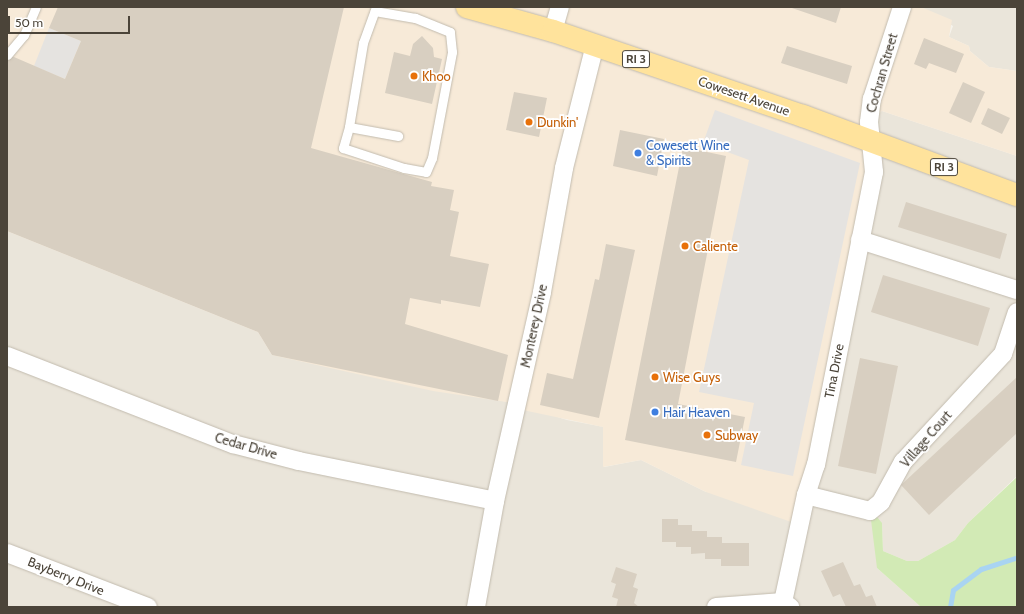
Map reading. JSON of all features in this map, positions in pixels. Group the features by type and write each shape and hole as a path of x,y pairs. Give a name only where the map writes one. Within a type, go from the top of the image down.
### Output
{"main road":[{"name":"Cowesett Avenue","path":"467,7 553,31 596,45 871,139 1017,195"}],"street":[{"path":"553,31 560,7"},
{"name":"Cochran Street","path":"871,139 870,122 872,99 902,7"},
{"name":"Monterey Drive","path":"476,607 495,501 542,292 564,168 596,45"},
{"name":"Tina Drive","path":"786,604 806,495 816,465 875,164 871,139"},
{"path":"860,240 1017,290"},
{"name":"Village Court","path":"806,495 870,511 881,502 903,462 1003,354 1014,333 1017,312"},
{"name":"Cedar Drive","path":"7,356 233,444 299,461 495,501"},
{"name":"Bayberry Drive","path":"7,553 148,607"},
{"path":"716,607 786,604"}],"lane":[{"path":"7,54 24,35 36,7"},
{"path":"376,9 415,18 450,32 452,52 432,158 426,172 404,168 343,148 349,127 363,43 376,9"},
{"path":"349,127 398,136"}],"shaded area":[{"path":"7,7 921,7 952,20 949,37 969,46 970,51 989,67 1017,71 1017,156 882,111 879,113 797,524 706,492 641,460 603,467 603,427 518,409 513,403 433,391 272,355 258,332 7,231"},
{"path":"921,7 1017,7 1017,71 989,67 970,51 969,46 949,37 953,26"},
{"path":"49,28 81,41 65,79 34,66"},
{"path":"715,110 860,163 793,476 741,465 754,403 699,392 749,160 703,143"},
{"path":"882,111 1017,156 1017,476 968,523 955,540 918,561 907,561 883,551 882,523 877,568 921,607 7,607 7,231 258,332 272,355 513,403 567,420 604,427 604,467 641,460 706,492 870,144 879,113"}],"green space":[{"path":"1017,477 1017,607 921,607 877,568 870,512 872,511 882,523 883,551 907,561 918,561 955,540 968,523"}],"building":[{"path":"58,7 344,7 311,148 432,182 431,186 454,190 450,210 459,212 450,256 489,264 480,307 441,300 441,304 410,298 405,324 508,355 498,401 272,355 258,332 7,231 7,54 65,79 81,41 49,28"},
{"path":"789,7 841,7 836,23"},
{"name":"Khoo","path":"422,36 433,48 434,57 442,59 432,104 385,93 394,52 410,56 413,44"},
{"path":"924,38 964,54 956,73 929,63 926,69 914,64"},
{"path":"787,46 852,66 847,84 781,63"},
{"path":"963,82 985,92 971,123 949,113"},
{"path":"514,92 547,98 539,137 506,130"},
{"path":"988,108 1010,118 1002,134 981,124"},
{"name":"Cowesett Wine & Spirits","path":"620,130 664,139 657,176 613,166"},
{"path":"683,147 726,156 678,404 745,417 736,462 625,440"},
{"path":"906,202 1007,234 1000,259 898,227"},
{"path":"606,244 635,250 599,418 540,405 547,373 573,379 595,279 599,280"},
{"path":"883,275 990,308 978,346 871,312"},
{"path":"860,358 898,366 876,474 838,466"},
{"path":"1017,377 1017,433 929,515 901,485"},
{"path":"662,519 678,519 678,525 692,525 692,531 707,531 707,537 722,537 722,543 749,543 749,566 721,566 721,559 705,559 705,553 691,554 691,547 676,547 676,542 662,542"},
{"path":"843,562 854,586 860,584 866,597 872,595 877,607 846,607 840,594 833,597 821,571"},
{"path":"616,567 637,574 633,587 638,589 634,603 639,607 616,607 618,599 612,597 616,584 611,582"}],"waterway":[{"path":"950,607 953,590 981,569 1017,557"}],"place":[{"name":"Khoo","path":"414,76"},
{"name":"Dunkin'","path":"529,122"},
{"name":"Cowesett Wine & Spirits","path":"638,153"},
{"name":"Caliente","path":"685,246"},
{"name":"Wise Guys","path":"655,377"},
{"name":"Hair Heaven","path":"655,412"},
{"name":"Subway","path":"707,435"}]}
